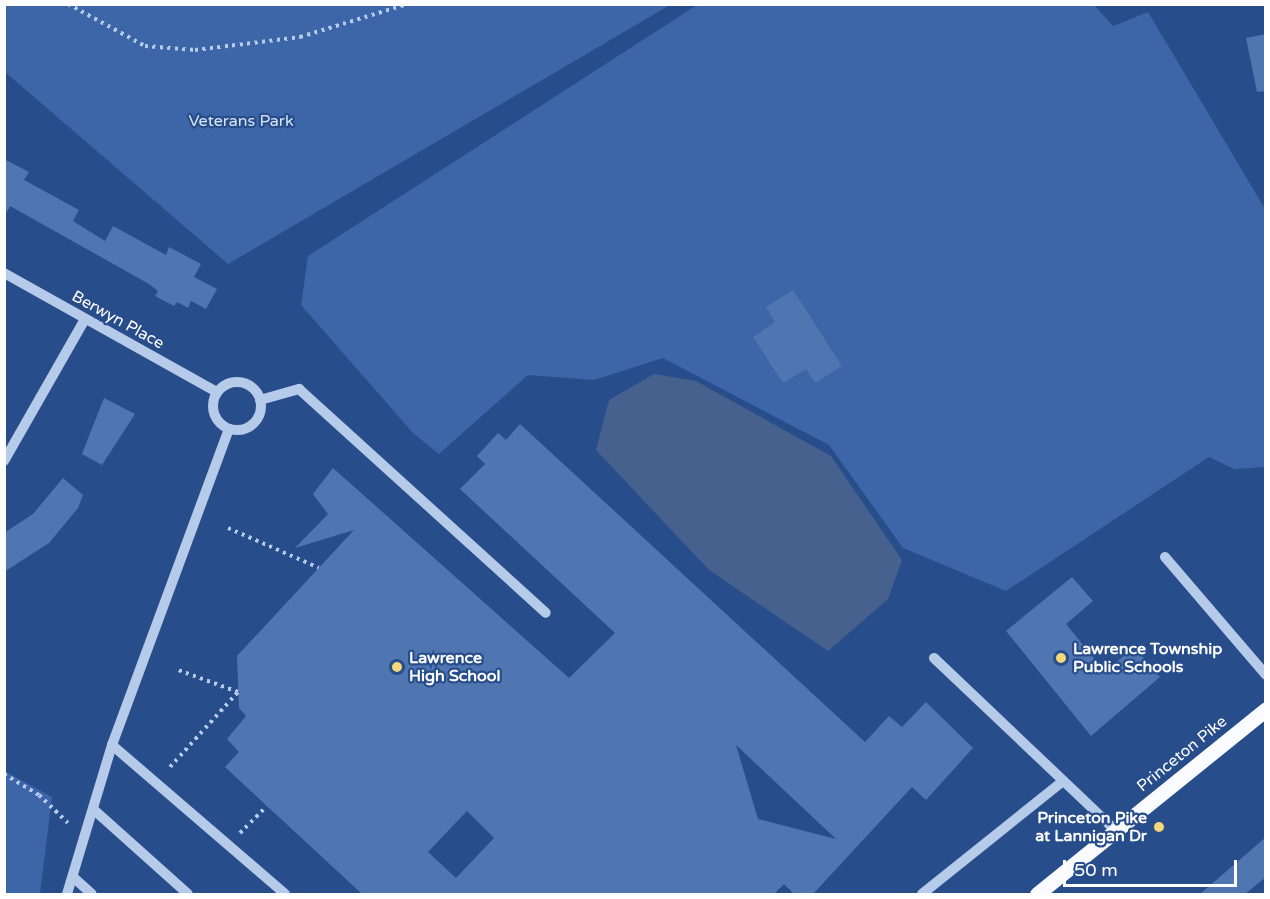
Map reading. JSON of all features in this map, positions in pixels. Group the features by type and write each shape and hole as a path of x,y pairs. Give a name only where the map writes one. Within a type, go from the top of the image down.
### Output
{"main road":[{"name":"Princeton Pike","path":"1037,894 1266,709"}],"street":[{"name":"Berwyn Place","path":"4,273 217,392"},
{"path":"4,461 85,319"},
{"path":"237,382 251,387 260,400 256,421 244,429 229,429 214,413 217,392 237,382"},
{"path":"260,400 299,388 546,612"},
{"path":"68,894 112,745 229,429"},
{"path":"1165,557 1266,675"},
{"path":"934,658 1116,831"},
{"path":"112,745 285,894"},
{"path":"922,894 1063,781"},
{"path":"93,809 188,894"},
{"path":"73,877 92,894"}],"path":[{"path":"68,4 145,46 195,51 300,36 408,4"},
{"path":"228,528 319,567"},
{"path":"170,768 238,692 174,669"},
{"path":"4,774 39,795 68,823"},
{"path":"240,833 267,806"}],"green space":[{"name":"Veterans Park","path":"5,4 670,5 228,264 5,72"},
{"path":"697,5 1094,5 1113,26 1148,12 1265,209 1265,467 1234,469 1209,457 1006,591 903,548 829,445 663,358 594,380 528,375 439,454 413,433 301,305 308,256"},
{"path":"4,771 52,797 40,894 5,894"}],"shaded area":[{"path":"654,374 696,381 831,456 902,560 888,599 828,651 709,570 596,450 609,400"}],"building":[{"path":"1266,34 1266,91 1257,92 1246,38"},
{"path":"4,159 29,172 24,180 79,210 73,221 105,241 113,226 166,255 169,247 201,264 194,277 217,289 206,309 191,301 188,308 177,302 174,306 155,296 158,291 149,284 10,206 4,217"},
{"path":"793,290 842,366 815,383 806,369 783,383 753,337 775,322 766,307"},
{"path":"104,398 135,414 102,465 82,454"},
{"name":"Lawrence High School","path":"520,424 865,742 889,716 902,727 926,702 973,748 926,800 912,787 813,894 794,894 784,884 774,894 362,894 225,767 239,752 227,739 246,716 239,708 237,656 354,530 295,548 328,514 313,494 333,468 569,678 615,633 460,489 485,464 477,456 498,433 506,440","holes":["736,745 836,839 758,819","467,811 494,838 456,878 428,852"]},
{"path":"63,478 83,495 78,508 49,543 4,572 4,533 33,514"},
{"name":"Lawrence Township Public Schools","path":"1072,577 1093,601 1066,624 1105,672 1134,647 1160,677 1091,736 1006,631"},
{"path":"1266,837 1266,877 1245,894 1200,894"}],"place":[{"name":"Lawrence Township Public Schools","path":"1061,658"},
{"name":"Lawrence High School","path":"397,667"},
{"name":"Princeton Pike at Lannigan Dr","path":"1159,827"}]}
